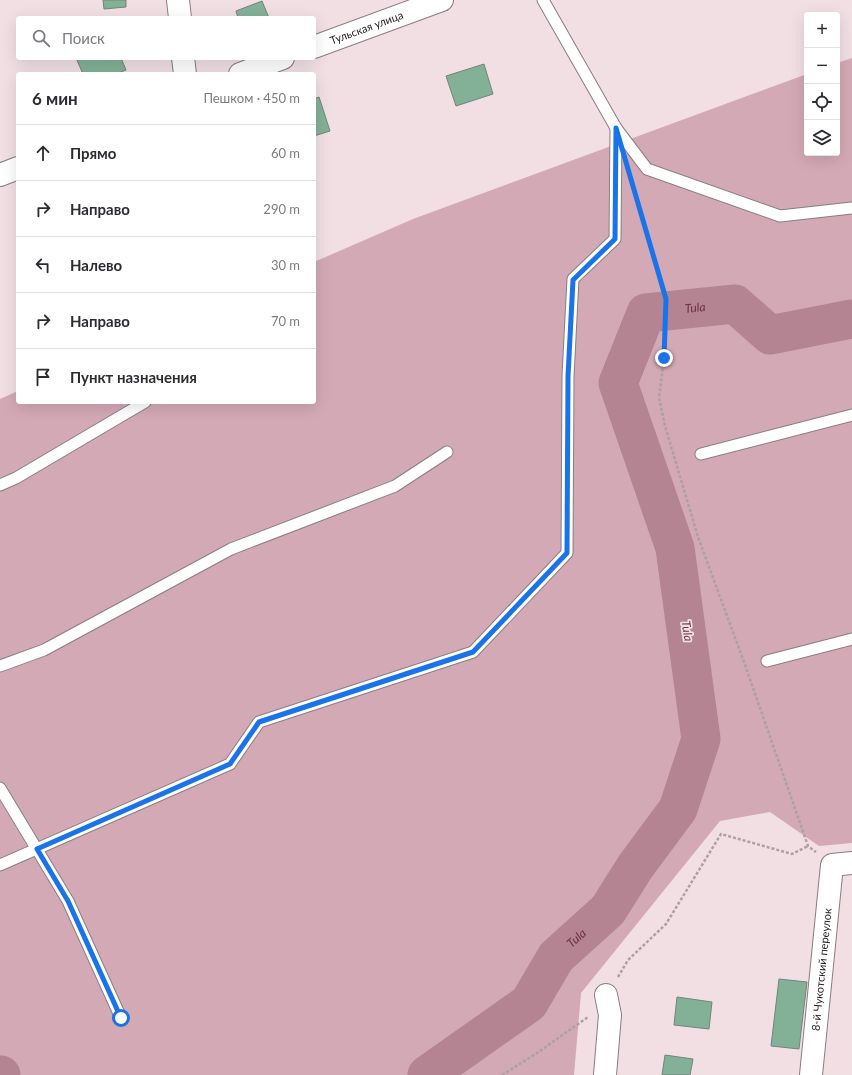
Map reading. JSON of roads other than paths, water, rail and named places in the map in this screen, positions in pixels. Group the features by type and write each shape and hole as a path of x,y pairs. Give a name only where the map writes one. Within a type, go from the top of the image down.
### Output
{"street":[{"path":"178,0 180,16"},
{"name":"Тульская улица","path":"316,46 442,0"},
{"path":"183,60 185,72"},
{"path":"245,72 278,60"},
{"path":"0,175 16,169"},
{"name":"8-й Чукотский переулок","path":"811,1075 842,864"},
{"path":"605,1075 610,1015 606,995"}],"lane":[{"path":"543,0 616,128 647,169 780,216 852,208"},
{"path":"0,865 230,764 259,722 473,652 567,553 568,376 573,280 615,239 616,128"},
{"path":"0,486 142,404"},
{"path":"701,454 852,415"},
{"path":"0,666 44,650 231,549 395,486 447,452"},
{"path":"767,661 852,639"},
{"path":"0,788 68,901 121,1018"}],"waterway":[{"name":"Tula","path":"427,1075 529,1003 556,957 608,910 635,867 678,809 701,739 675,548 618,383 646,313 735,304 770,335 852,319"}]}
